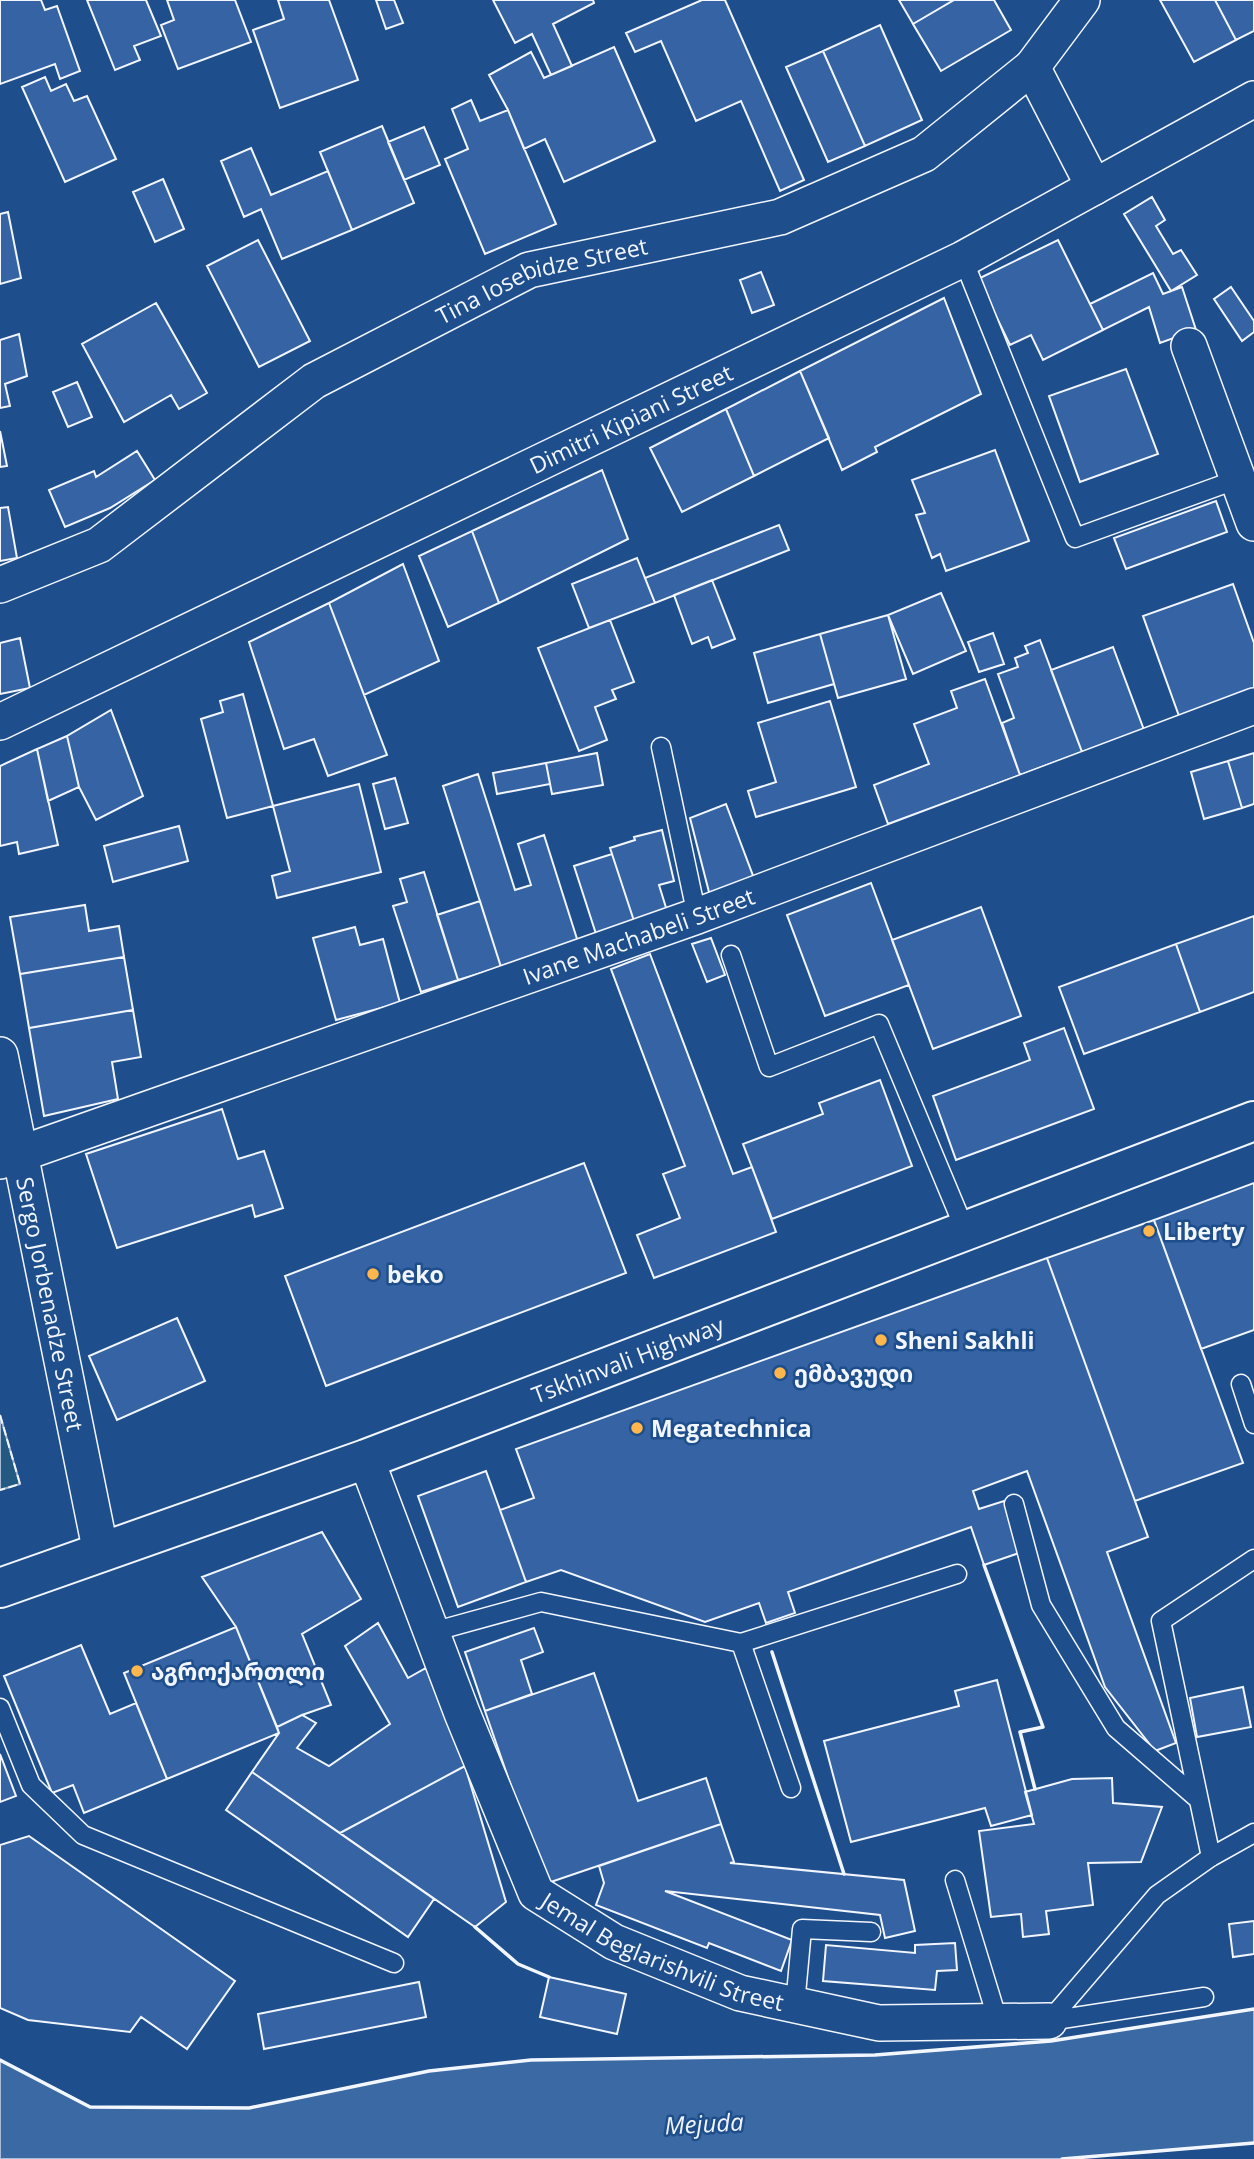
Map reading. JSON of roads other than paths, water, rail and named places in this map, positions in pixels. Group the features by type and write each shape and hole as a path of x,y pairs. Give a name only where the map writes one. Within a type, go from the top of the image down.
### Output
{"main road":[{"name":"Tskhinvali Highway","path":"0,1588 366,1459 1254,1121"}],"street":[{"name":"Tina Iosebidze Street","path":"0,585 99,545 314,381 528,270 780,217 924,154 1032,68 1082,0"},
{"path":"1032,68 1094,187"},
{"name":"Dimitri Kipiani Street","path":"0,722 963,259 1254,100"},
{"path":"1189,346 1254,523"},
{"name":"Ivane Machabeli Street","path":"9,1158 697,916 1254,706"},
{"name":"Sergo Jorbenadze Street","path":"0,1055 9,1158 101,1553"},
{"name":"Jemal Beglarishvili Street","path":"366,1459 462,1713 536,1892 614,1942 740,1993 879,2023 1049,2021"}],"lane":[{"path":"963,259 1075,538 1238,479"},
{"path":"661,747 697,916"},
{"path":"732,955 769,1067 879,1024 965,1230"},
{"path":"1241,1384 1254,1424"},
{"path":"1013,1504 1041,1605 1116,1728 1198,1799"},
{"path":"1211,1857 1161,1621 1254,1559"},
{"path":"432,1632 541,1602 741,1643 957,1574"},
{"path":"741,1643 791,1788"},
{"path":"0,1708 31,1785 83,1835 394,1963"},
{"path":"1049,2021 1157,1895 1211,1857 1254,1833"},
{"path":"955,1880 998,2021"},
{"path":"795,2005 802,1929 871,1933"},
{"path":"1049,2021 1204,1997"}],"water":[{"name":"Mejuda","path":"1254,2009 1254,2143 1062,2159 0,2159 0,2060 91,2107 249,2108 429,2071 531,2060 875,2055 1051,2041"}],"place":[{"name":"Liberty","path":"1149,1231"},
{"name":"beko","path":"373,1274"},
{"name":"Sheni Sakhli","path":"881,1340"},
{"name":"ემბავუდი","path":"780,1373"},
{"name":"Megatechnica","path":"637,1428"},
{"name":"აგროქართლი","path":"137,1671"}]}
